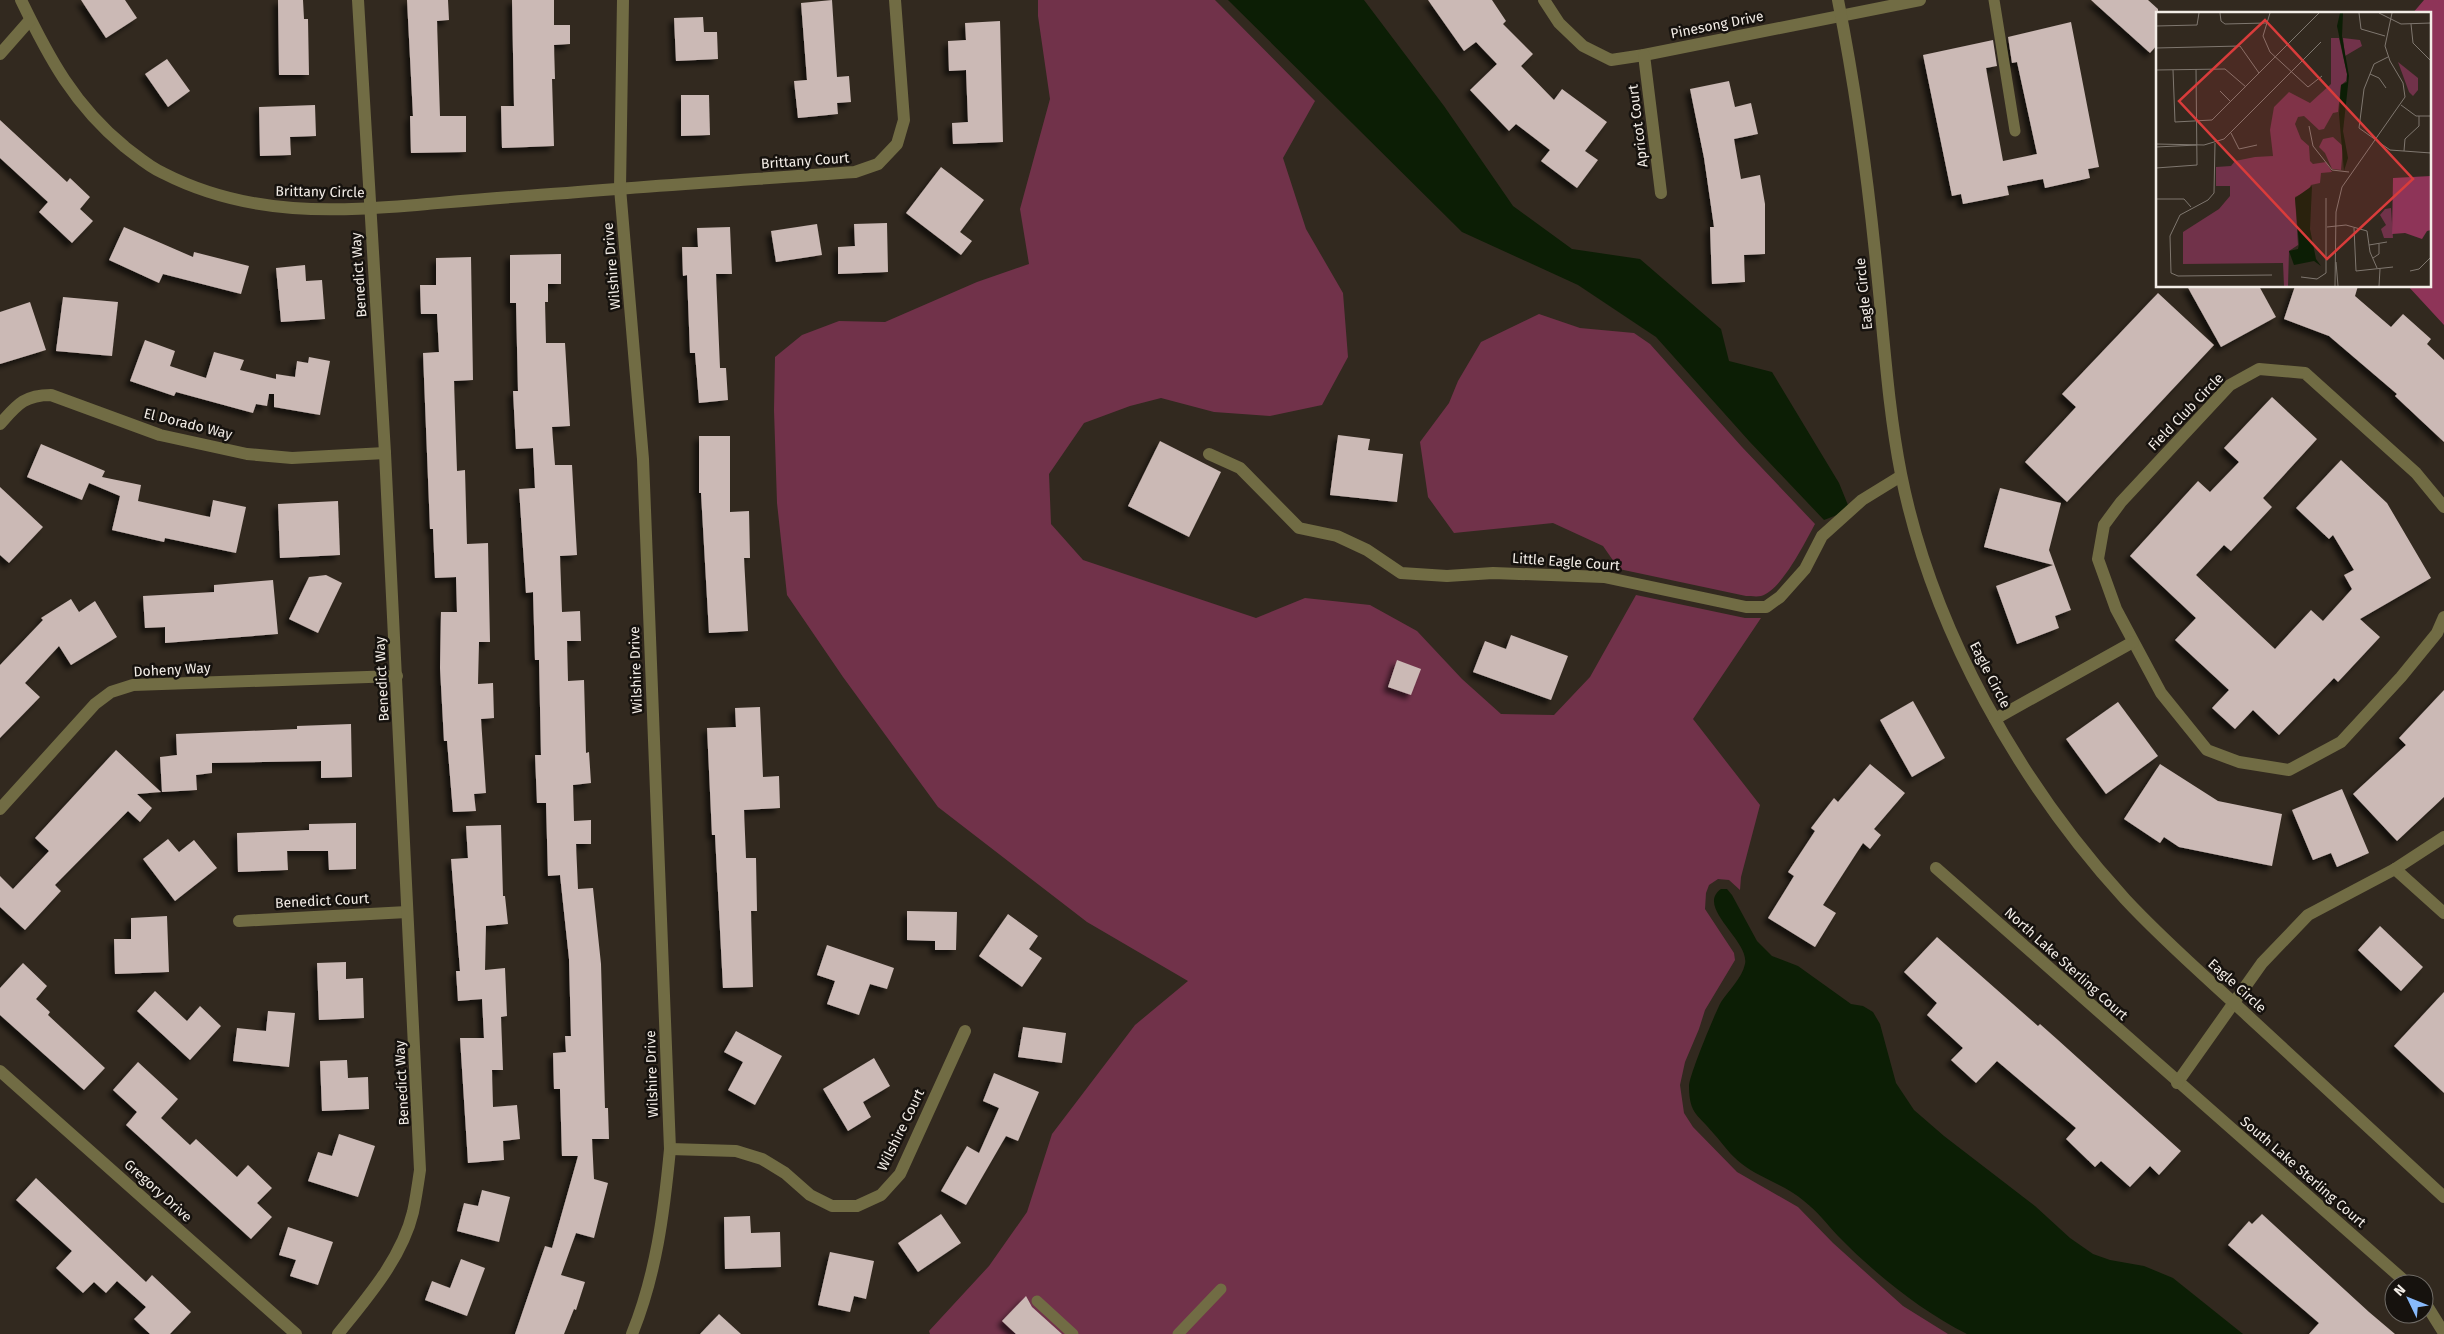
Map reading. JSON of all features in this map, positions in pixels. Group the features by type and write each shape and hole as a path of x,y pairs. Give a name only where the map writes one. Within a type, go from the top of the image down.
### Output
{"street":[{"name":"Brittany Circle","path":"21,0 65,83 86,110 131,151 162,173 243,203 297,210 369,209 620,188"},
{"name":"Benedict Way","path":"338,1334 370,1294 396,1255 413,1214 420,1170 397,676 358,0"},
{"name":"Wilshire Drive","path":"623,0 620,188 643,459 670,1149 657,1253 642,1309 632,1334"},
{"name":"Brittany Court","path":"620,188 855,172 878,164 897,144 904,120 895,0"},
{"name":"Pinesong Drive","path":"1544,0 1558,23 1582,46 1611,60 1920,0"},
{"name":"Eagle Circle","path":"1838,0 1857,100 1891,413 1901,476 1931,581 1960,650 1995,720 2044,797 2084,851 2124,898 2172,948 2233,1002 2444,1198"},
{"path":"0,54 30,20"},
{"name":"Apricot Court","path":"1644,55 1661,193"},
{"name":"Field Club Circle","path":"2444,507 2416,473 2305,373 2259,368 2230,385 2121,502 2104,525 2098,559 2116,608 2161,693 2207,750 2240,762 2289,770 2341,742 2407,670 2437,633 2444,617"},
{"name":"El Dorado Way","path":"0,424 15,408 34,395 51,395 160,435 247,454 292,458 385,454"},
{"name":"Little Eagle Court","path":"1209,454 1240,468 1299,528 1337,536 1367,550 1401,573 1447,576 1493,573 1604,577 1746,607 1766,607 1780,597 1805,569 1822,536 1862,500 1901,476"},
{"path":"1995,720 2133,642"},
{"name":"Doheny Way","path":"0,809 95,704 111,692 133,685 397,676"},
{"path":"2177,1083 2262,963 2308,915 2395,869 2444,837"},
{"name":"North Lake Sterling Court","path":"1936,868 2177,1083"},
{"path":"2395,869 2444,913"},
{"name":"Benedict Court","path":"239,921 407,912"},
{"name":"Wilshire Court","path":"670,1149 736,1151 762,1159 785,1173 810,1195 832,1206 857,1206 881,1195 900,1174 965,1031"},
{"name":"Gregory Drive","path":"0,1071 296,1334"},
{"name":"South Lake Sterling Court","path":"2177,1083 2397,1274"},
{"path":"2434,1316 2444,1333"}],"lane":[{"path":"1994,0 2015,132"},
{"path":"1178,1334 1221,1289"},
{"path":"1037,1300 1073,1334"}],"shaded area":[{"path":"1038,0 1215,0 1315,101 1283,158 1306,229 1343,293 1348,357 1322,405 1270,416 1214,412 1161,398 1130,406 1084,423 1049,474 1051,524 1083,560 1256,618 1305,598 1370,605 1417,631 1462,679 1501,714 1554,715 1590,677 1636,595 1745,618 1761,618 1693,719 1760,805 1741,877 1740,890 1729,880 1718,879 1709,885 1706,893 1705,909 1734,953 1735,960 1705,1010 1685,1062 1680,1085 1684,1113 1693,1127 1737,1172 1798,1207 1833,1243 1903,1306 1948,1334 930,1334 929,1331 989,1266 1027,1212 1052,1134 1135,1025 1188,981 1087,922 938,807 843,677 787,595 777,503 774,410 775,357 802,335 839,321 885,322 977,282 1029,264 1020,209 1050,99 1038,16"},
{"path":"1228,0 1364,0 1444,106 1513,206 1572,249 1640,259 1721,329 1729,361 1772,372 1839,483 1850,510 1824,520 1749,441 1656,337 1578,285 1462,232"},
{"path":"2424,0 2444,0 2444,325 2410,288 2432,288 2432,12 2414,12"},
{"path":"1539,314 1580,328 1634,333 1650,344 1742,447 1815,524 1785,575 1769,592 1761,596 1746,596 1619,569 1603,546 1553,523 1454,533 1428,497 1420,442 1449,403 1458,381 1481,342"},
{"path":"1721,889 1727,889 1732,895 1757,941 1772,956 1798,966 1851,1004 1863,1006 1873,1012 1880,1024 1896,1083 1914,1110 1944,1136 2035,1206 2070,1238 2093,1254 2110,1260 2144,1266 2173,1278 2243,1334 1967,1334 1915,1303 1883,1277 1852,1250 1797,1195 1757,1174 1738,1161 1696,1114 1689,1096 1689,1086 1693,1070 1713,1018 1721,1002 1741,974 1745,964 1740,945 1718,915 1714,905 1715,896"}],"building":[{"path":"81,0 125,0 137,18 106,38"},
{"path":"278,0 303,0 304,19 308,19 309,75 279,75"},
{"path":"407,0 448,0 449,20 437,21 440,116 466,116 466,152 411,153 410,116 413,116"},
{"path":"512,0 554,0 554,25 570,25 570,44 554,45 555,79 552,79 554,146 502,148 501,106 514,106"},
{"path":"832,0 837,77 849,76 851,102 837,103 838,114 798,118 794,81 807,80 801,3"},
{"path":"1428,0 1492,0 1506,21 1503,24 1533,54 1521,66 1554,100 1562,89 1607,122 1585,151 1598,160 1577,188 1541,161 1550,150 1516,124 1509,131 1470,90 1497,64 1476,42 1464,51"},
{"path":"2091,0 2148,0 2158,9 2158,12 2156,12 2156,46 2150,53"},
{"path":"703,17 704,32 717,32 718,59 676,61 674,18"},
{"path":"1000,21 1003,142 953,144 952,123 968,122 966,70 949,71 948,41 966,40 965,23"},
{"path":"2071,22 2099,167 2088,169 2090,178 2045,188 2043,179 2007,186 2009,195 1963,204 1961,194 1952,196 1923,55 1993,40 1997,66 1986,68 2003,161 2037,154 2017,62 2012,63 2008,37"},
{"path":"167,59 190,91 168,107 145,74"},
{"path":"1729,81 1735,107 1751,103 1758,134 1734,139 1741,179 1760,175 1765,204 1765,254 1744,255 1745,282 1712,284 1710,227 1714,227 1704,158 1690,89"},
{"path":"681,95 709,95 710,135 681,136"},
{"path":"315,105 316,136 290,137 291,155 260,156 259,107"},
{"path":"0,120 67,182 70,178 90,197 80,209 93,221 72,243 39,212 48,202 0,158"},
{"path":"941,167 984,200 960,232 972,241 961,255 906,213"},
{"path":"887,223 888,272 838,274 838,247 855,246 854,224"},
{"path":"817,224 822,255 776,262 771,231"},
{"path":"124,227 193,257 194,252 249,266 241,294 163,274 159,283 109,260"},
{"path":"730,227 732,274 716,274 720,368 726,368 728,400 699,403 695,353 690,353 687,275 683,276 682,247 698,247 697,228"},
{"path":"561,254 561,284 548,284 548,302 545,302 546,343 565,343 570,426 552,427 555,465 572,465 577,555 560,556 562,612 580,611 581,641 567,641 568,681 584,680 586,753 589,752 591,783 573,785 574,821 591,820 591,844 576,844 578,889 593,888 601,964 605,1108 608,1108 609,1139 592,1139 594,1179 608,1183 594,1238 576,1233 561,1275 585,1282 576,1310 574,1309 564,1334 515,1334 545,1246 552,1248 578,1156 562,1156 560,1089 554,1089 553,1053 566,1052 565,1036 571,1036 569,959 560,875 548,876 546,803 537,803 535,755 541,755 539,660 535,660 533,592 526,593 519,489 535,488 533,448 516,449 513,391 518,391 516,303 510,303 510,255"},
{"path":"471,257 473,380 454,381 457,471 465,470 467,544 488,543 490,642 479,642 478,684 493,683 494,718 481,719 486,793 474,794 476,811 453,812 447,741 444,741 440,668 441,612 457,612 456,577 435,578 433,529 430,529 423,353 439,352 437,314 421,314 420,285 436,285 436,258"},
{"path":"305,265 306,281 322,280 325,319 281,322 276,268"},
{"path":"2188,288 2260,288 2276,317 2221,347"},
{"path":"2294,288 2357,288 2355,296 2391,327 2403,314 2431,339 2427,344 2444,360 2444,442 2395,396 2397,394 2329,336 2284,319"},
{"path":"2158,293 2214,345 2067,502 2025,462 2076,407 2062,394"},
{"path":"63,297 118,302 112,356 56,351"},
{"path":"30,302 46,350 0,364 0,312"},
{"path":"145,340 175,351 170,366 206,378 214,352 244,360 240,370 276,379 276,374 295,377 297,361 308,363 309,357 330,361 320,415 274,407 274,394 269,394 267,406 256,404 253,413 176,392 174,396 130,381"},
{"path":"2272,397 2317,439 2263,498 2272,507 2231,551 2224,545 2196,575 2275,649 2311,610 2323,621 2352,589 2344,575 2354,570 2333,535 2329,539 2296,508 2341,460 2387,503 2431,578 2360,619 2380,637 2338,682 2334,678 2279,735 2253,710 2235,729 2212,708 2229,690 2175,640 2196,618 2130,556 2198,481 2210,492 2239,462 2224,448"},
{"path":"1338,435 1370,439 1368,450 1403,454 1397,502 1330,495"},
{"path":"699,436 730,436 730,512 749,511 750,558 744,558 748,631 709,633 701,493 699,493"},
{"path":"1160,441 1221,472 1189,537 1128,506"},
{"path":"41,444 105,471 102,477 141,485 138,501 210,517 213,500 246,507 236,553 165,538 164,542 112,530 120,496 89,483 82,500 27,477"},
{"path":"0,487 43,527 9,563 0,555"},
{"path":"2000,488 2061,503 2049,550 2071,610 2055,616 2059,628 2017,644 1996,586 2053,565 1984,547"},
{"path":"338,501 340,555 280,558 278,504"},
{"path":"326,575 342,583 318,633 289,619 309,577"},
{"path":"273,580 278,634 165,643 165,627 145,628 143,596 214,592 214,585"},
{"path":"71,599 79,612 95,601 117,637 71,665 59,646 25,683 40,697 0,738 0,665 43,620 41,618"},
{"path":"1511,635 1568,656 1551,700 1473,672 1485,641 1506,649"},
{"path":"1397,660 1421,669 1411,695 1388,687"},
{"path":"2444,690 2444,797 2397,841 2353,794 2406,745 2399,738"},
{"path":"1913,701 1945,758 1912,777 1880,720"},
{"path":"2118,702 2158,756 2106,794 2066,739"},
{"path":"760,707 763,777 779,776 780,808 744,810 746,858 756,858 757,911 751,911 753,987 723,988 715,835 712,835 707,728 736,727 735,708"},
{"path":"351,724 352,777 321,778 321,761 212,763 212,773 196,775 197,790 162,792 160,757 177,755 176,734 297,729 297,726"},
{"path":"116,750 161,792 137,794 152,808 140,822 128,811 55,885 61,891 25,930 0,907 0,876 13,889 49,851 35,838"},
{"path":"1870,764 1905,793 1874,829 1881,835 1870,849 1863,843 1823,905 1836,913 1815,947 1768,918 1794,876 1788,872 1815,831 1811,828 1834,798 1838,802"},
{"path":"2160,764 2218,801 2282,814 2272,866 2179,847 2164,837 2160,843 2124,819"},
{"path":"2342,789 2369,853 2337,867 2331,853 2313,860 2292,810"},
{"path":"356,823 356,869 329,870 328,851 287,851 288,870 238,872 237,833 309,830 309,824"},
{"path":"501,825 503,896 505,896 508,924 486,926 485,970 505,968 507,1016 501,1017 503,1070 492,1070 493,1107 517,1105 520,1139 503,1141 504,1160 468,1163 460,1038 484,1038 482,999 458,1001 456,971 460,971 451,859 468,858 466,826"},
{"path":"168,839 179,852 194,840 217,868 175,901 143,859"},
{"path":"907,911 957,912 956,950 935,950 935,941 907,940"},
{"path":"1008,914 1038,936 1029,949 1042,958 1022,987 979,956"},
{"path":"167,916 169,972 115,974 114,939 131,939 131,918"},
{"path":"2380,926 2423,967 2401,991 2358,950"},
{"path":"1937,937 2038,1026 2040,1024 2181,1151 2159,1175 2150,1166 2130,1187 2101,1161 2095,1167 2066,1139 2076,1128 1997,1061 1976,1083 1951,1060 1963,1048 1927,1015 1937,1003 1904,972"},
{"path":"827,945 894,968 887,989 870,984 859,1015 827,1004 835,981 817,975"},
{"path":"346,962 346,979 363,978 364,1018 319,1020 317,963"},
{"path":"23,963 47,986 36,999 50,1012 48,1015 105,1068 84,1090 0,1015 0,988"},
{"path":"155,991 187,1021 200,1006 221,1026 190,1060 137,1011"},
{"path":"2444,992 2444,1093 2394,1046"},
{"path":"268,1011 295,1013 289,1067 233,1061 237,1028 266,1031"},
{"path":"1023,1027 1066,1033 1062,1063 1018,1057"},
{"path":"736,1031 782,1056 755,1105 728,1090 743,1062 724,1052"},
{"path":"874,1058 890,1086 863,1102 871,1117 848,1131 823,1089"},
{"path":"347,1060 348,1078 368,1077 369,1109 322,1111 320,1061"},
{"path":"138,1062 178,1099 161,1118 190,1145 196,1139 237,1177 248,1165 272,1188 257,1203 272,1217 251,1239 126,1125 137,1112 113,1090"},
{"path":"994,1073 1039,1092 1018,1141 1006,1136 966,1205 941,1191 967,1146 979,1153 999,1108 983,1101"},
{"path":"339,1134 375,1146 358,1197 308,1181 318,1152 332,1156"},
{"path":"36,1178 146,1282 152,1275 191,1312 170,1334 150,1334 134,1319 146,1307 117,1281 106,1293 94,1282 83,1293 56,1268 72,1251 16,1200"},
{"path":"482,1190 510,1197 499,1242 457,1231 464,1203 478,1206"},
{"path":"941,1214 961,1243 918,1272 898,1243"},
{"path":"2262,1214 2395,1334 2309,1334 2319,1323 2228,1245 2249,1221 2252,1224"},
{"path":"750,1216 751,1233 780,1232 781,1267 725,1269 724,1217"},
{"path":"288,1227 333,1242 318,1285 290,1276 296,1260 279,1255"},
{"path":"830,1252 874,1261 866,1299 854,1296 850,1312 818,1305"},
{"path":"461,1259 485,1268 467,1316 425,1300 432,1281 450,1288"},
{"path":"1026,1296 1032,1307 1062,1334 1016,1334 1002,1321"},
{"path":"719,1314 741,1334 700,1334"}]}
